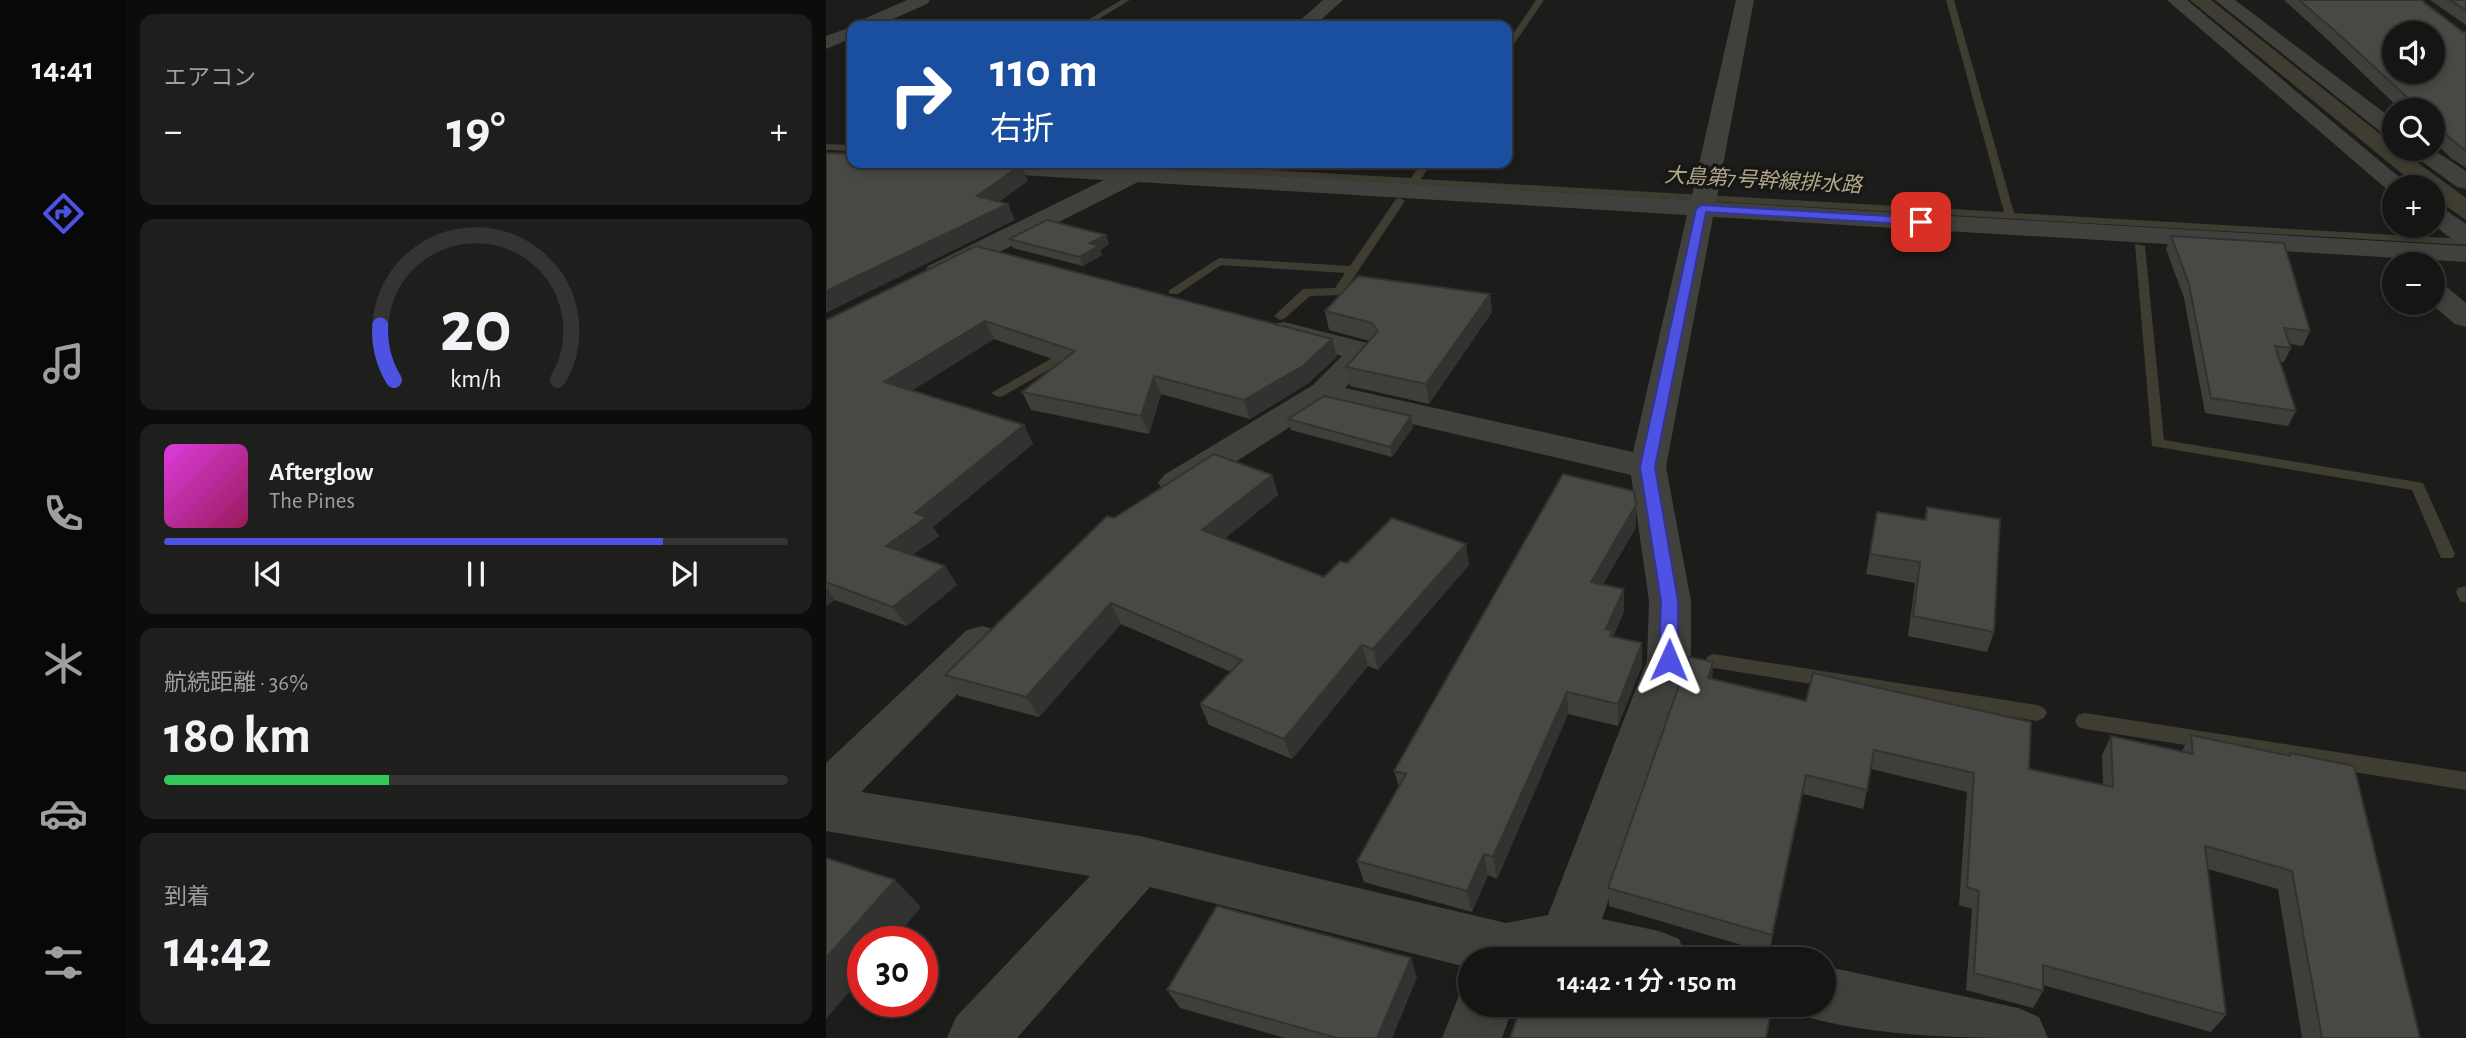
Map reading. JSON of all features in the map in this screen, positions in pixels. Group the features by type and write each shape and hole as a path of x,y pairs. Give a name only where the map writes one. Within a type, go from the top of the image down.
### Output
{"street":[{"path":"874,21 920,0"},
{"path":"1309,21 1334,0"},
{"path":"1567,939 1669,660 1670,601 1648,467 1745,0"},
{"path":"2176,0 2385,175"},
{"path":"2224,0 2382,122"},
{"path":"826,43 847,33"},
{"path":"2435,161 2466,182"},
{"path":"1075,168 1703,201 2382,256"},
{"path":"910,286 982,251 1132,170"},
{"path":"2445,221 2466,236"},
{"path":"982,251 1017,260"},
{"path":"2445,255 2466,254"},
{"path":"2445,300 2466,317"},
{"path":"1148,501 1321,393 1364,352 1259,324"},
{"path":"1321,393 1648,467"},
{"path":"826,795 1010,615"},
{"path":"826,809 1140,860 1474,947"},
{"path":"977,1038 1140,860"},
{"path":"1536,947 1567,939 1604,947"},
{"path":"1836,998 2018,1038"},
{"path":"1472,1038 1480,1017"}],"shaded area":[{"path":"2190,0 2211,0 2382,135 2382,157"},
{"path":"2387,161 2415,161 2435,175 2404,175"},
{"path":"2445,183 2466,198 2466,220 2445,205"}],"building":[{"path":"2299,0 2421,0 2466,32 2466,150 2445,133 2445,98 2408,98 2393,84 2445,84 2445,21 2382,21 2382,74"},
{"path":"2450,0 2466,0 2466,10"},
{"path":"826,153 847,154 847,168 1017,168 977,196 1008,204 826,291"},
{"path":"1047,220 1106,235 1090,243 1099,246 1079,257 1009,239"},
{"path":"2171,236 2284,243 2310,331 2284,328 2291,348 2275,346 2296,411 2211,398 2189,284"},
{"path":"976,246 1332,339 1303,366 1244,400 1154,376 1141,416 1022,392 1075,351 985,321 884,382 1024,425 915,513 927,517 886,546 945,566 893,607 826,582 826,320"},
{"path":"1358,276 1490,294 1426,384 1346,367 1378,331 1372,323 1325,311"},
{"path":"1324,396 1411,416 1390,447 1288,419"},
{"path":"1214,454 1272,475 1202,530 1324,577 1340,561 1347,563 1392,518 1466,544 1373,649 1362,645 1284,739 1200,704 1242,660 1111,603 1026,697 945,675 1107,516 1114,518"},
{"path":"1563,474 1634,491 1636,505 1591,582 1624,589 1606,629 1612,631 1610,636 1642,643 1618,704 1567,692 1493,857 1484,854 1467,891 1357,861 1406,774 1394,771"},
{"path":"1927,507 2000,519 1994,632 1913,616 1920,562 1870,554 1877,512 1926,520"},
{"path":"1689,657 1713,662 1708,678 1806,701 1813,673 2031,722 2029,769 2113,787 2111,736 2193,754 2191,735 2290,756 2290,753 2354,766 2420,1038 2322,1038 2292,871 2205,846 2226,1015 2043,965 2043,991 1974,973 1979,891 1967,887 1974,773 1874,750 1867,790 1806,775 1772,935 1608,888"},
{"path":"826,858 895,880 854,926 847,926 847,934 826,958"},
{"path":"1217,906 1411,958 1377,1038 1337,1038 1167,990"},
{"path":"1517,1017 1770,1017 1766,1038 1510,1038"}],"waterway":[{"path":"1090,21 1126,0"},
{"path":"1512,41 1540,0"},
{"path":"1950,0 2010,216"},
{"name":"大島第7号幹線排水路","path":"826,147 847,148"},
{"name":"大島第7号幹線排水路","path":"1186,168 2010,216"},
{"path":"1414,181 1423,168"},
{"path":"1353,270 1400,201"},
{"name":"大島第7号幹線排水路","path":"2010,216 2466,242"},
{"path":"2139,246 2157,443 2418,486 2447,554"},
{"path":"1174,291 1219,261 1353,270"},
{"path":"1280,316 1307,292 1338,292 1353,270"},
{"path":"998,393 1075,349"},
{"path":"2464,592 2466,597"},
{"path":"1714,661 2037,713"},
{"path":"2085,721 2466,781"}],"route":[{"path":"1669,660 1670,601 1648,467 1701,209 1921,222"}]}
